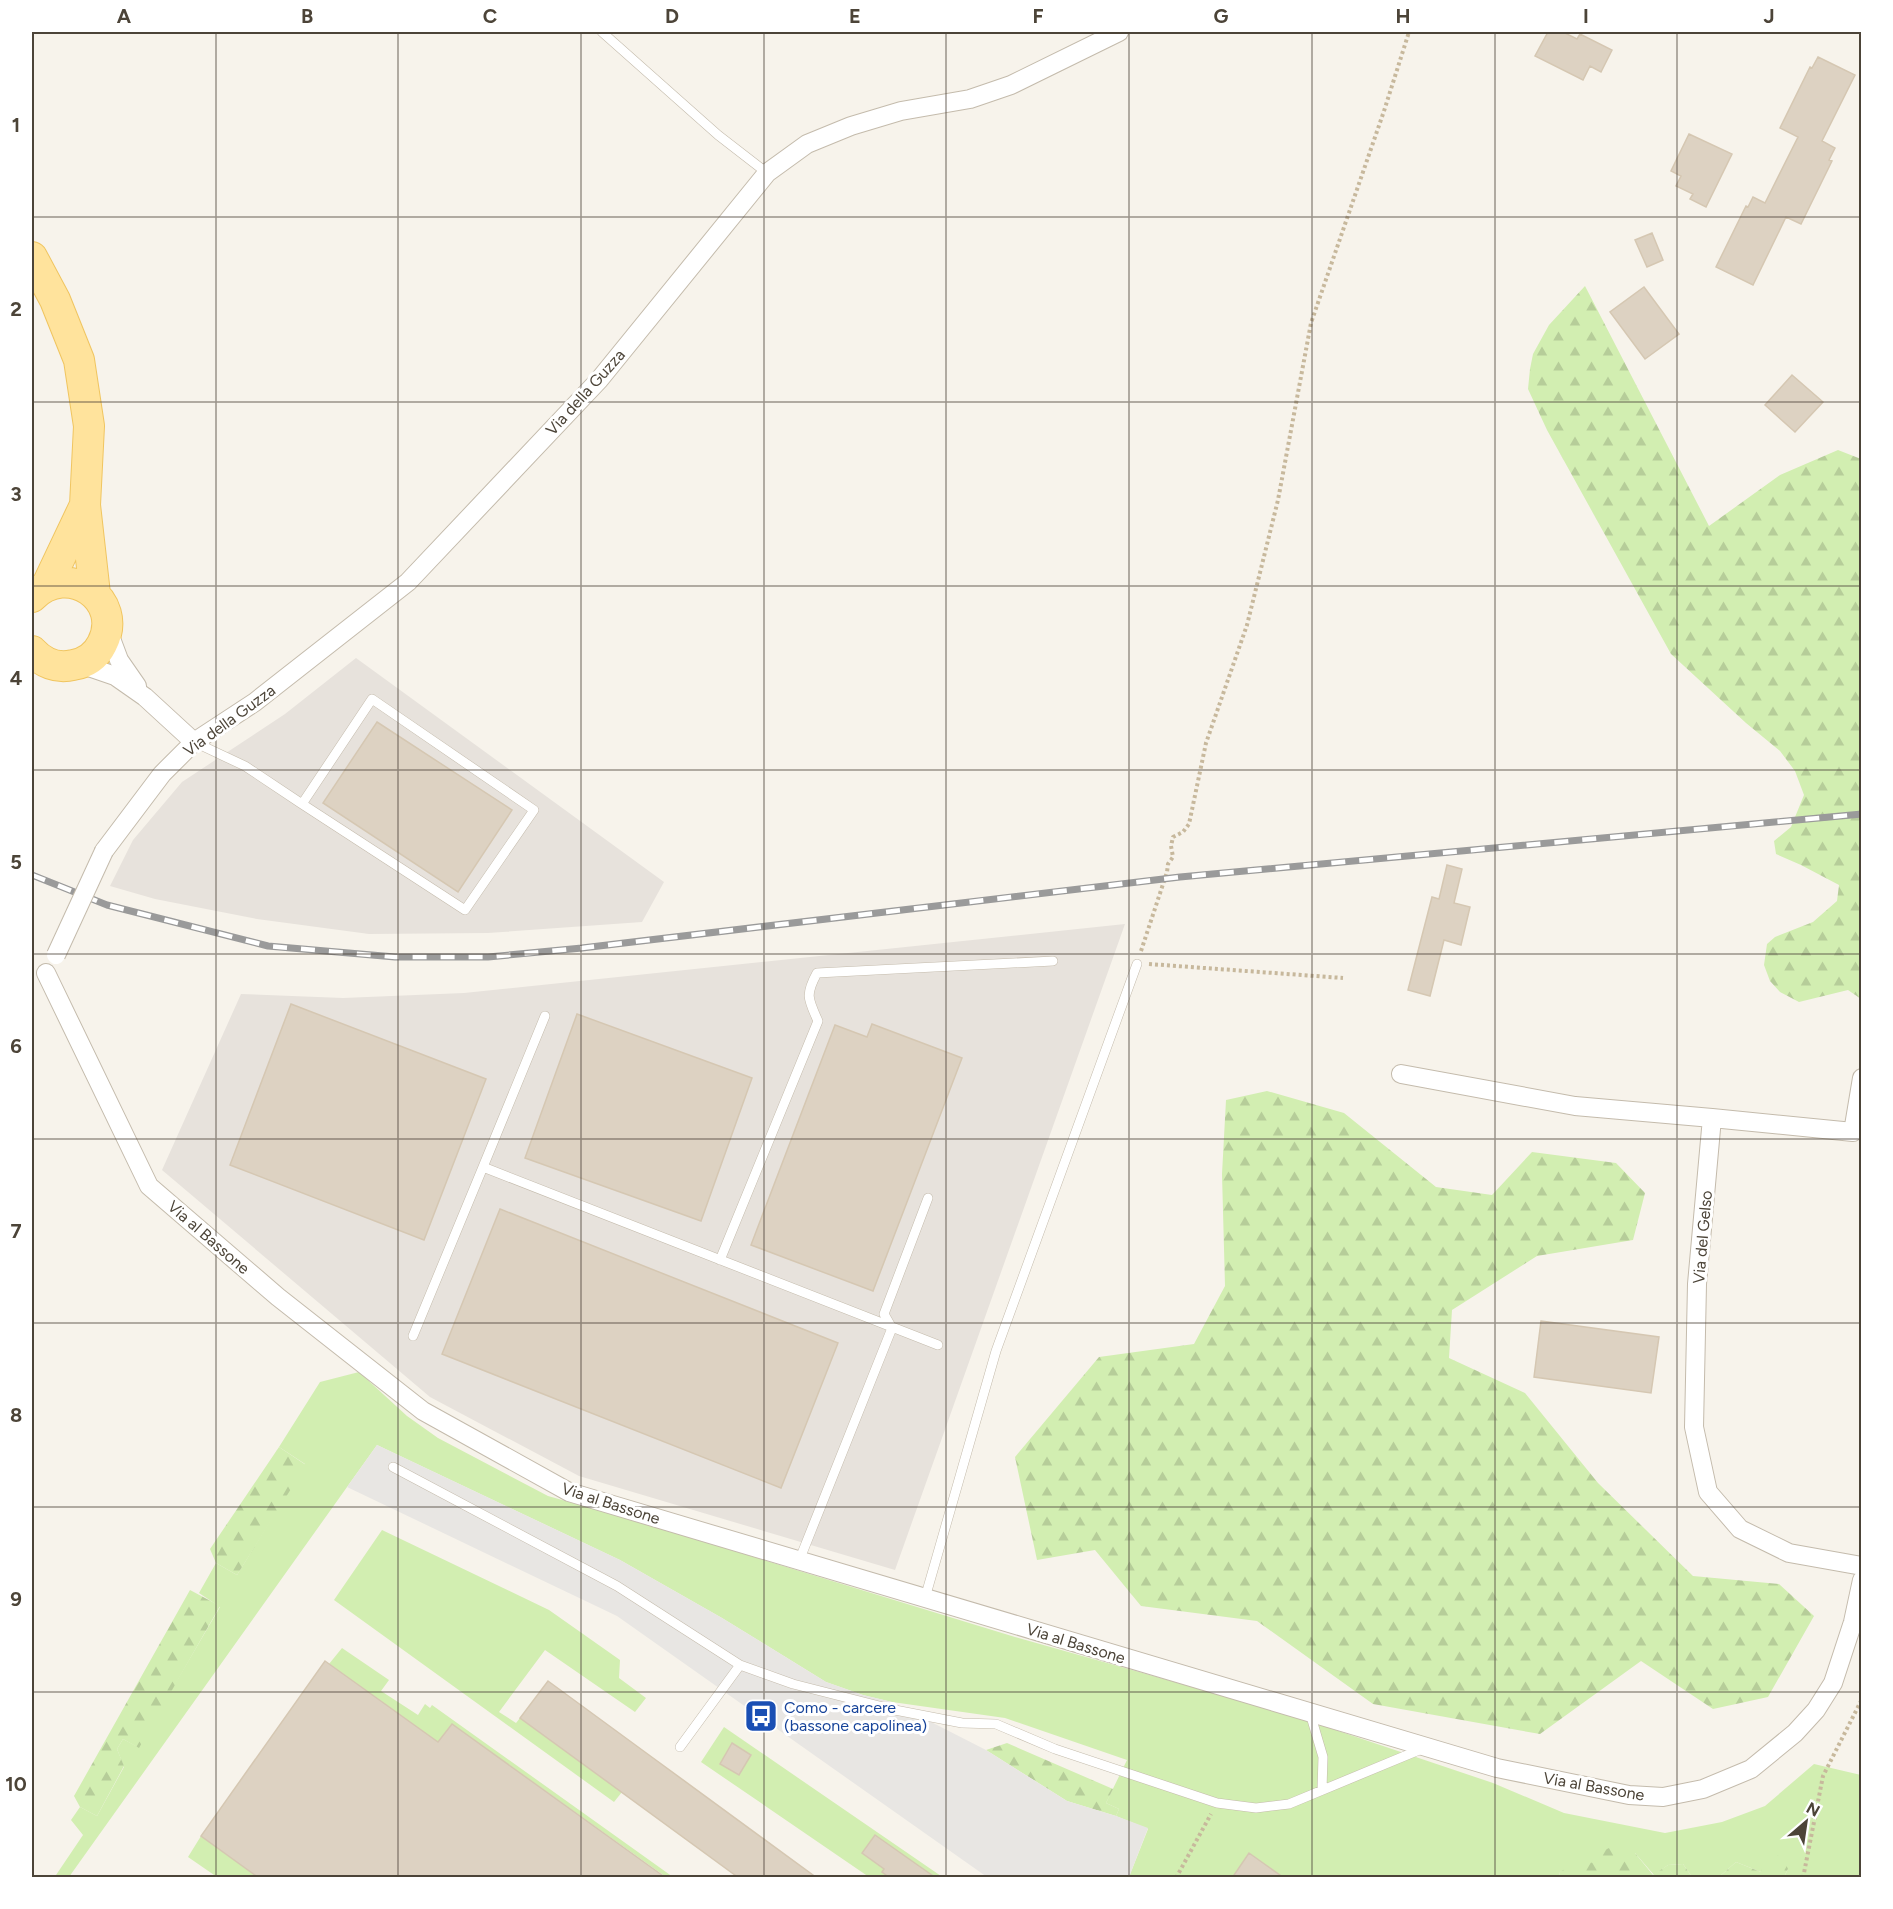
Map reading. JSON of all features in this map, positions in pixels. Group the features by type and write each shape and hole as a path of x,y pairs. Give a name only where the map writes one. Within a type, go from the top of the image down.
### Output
{"main road":[{"path":"32,257 55,300 79,360 89,426 84,505 94,594"},
{"path":"39,591 84,505"},
{"path":"32,651 42,661 52,665 66,667 80,664 99,650 107,628 102,604 84,587 72,582 60,582 39,591"}],"street":[{"name":"Via della Guzza","path":"39,972 56,955 104,851 162,774 194,742 255,702 408,582 599,380 767,173 807,144 851,126 901,111 970,99 1011,86 1119,32"},
{"path":"107,628 119,660 145,697"},
{"path":"80,664 115,676 145,697 194,742"},
{"name":"Via al Bassone","path":"39,972 149,1186 278,1297 423,1411 569,1492 1497,1768 1629,1795 1663,1797 1703,1789 1751,1769 1795,1733 1816,1710 1833,1683 1853,1622 1862,1580"},
{"path":"1401,1074 1575,1106 1853,1132 1862,1078"},
{"name":"Via del Gelso","path":"1712,1118 1697,1284 1694,1427 1708,1492 1740,1529 1789,1553 1862,1566"}],"lane":[{"path":"602,32 718,135 767,173"},
{"path":"194,742 245,766 302,804 465,910 534,810 372,699 302,804"},
{"path":"720,1260 818,1021 810,1004 809,987 817,974 1053,961"},
{"path":"925,1598 996,1351 1137,964"},
{"path":"413,1336 545,1016"},
{"path":"483,1167 939,1345"},
{"path":"892,1328 884,1314 928,1198"},
{"path":"799,1561 892,1328"},
{"path":"393,1467 617,1586 740,1665 793,1684 895,1710 954,1722 996,1724 1055,1749 1217,1803 1237,1807 1273,1807 1289,1804 1426,1747"},
{"path":"680,1747 740,1665"},
{"path":"1310,1713 1323,1757 1322,1790"}],"path":[{"path":"1343,978 1137,964 1168,864 1173,857 1171,846 1173,837 1184,832 1189,824 1206,743 1247,625 1278,500 1311,323 1409,32"},
{"path":"1803,1878 1823,1776 1862,1699"},
{"path":"1176,1878 1217,1803"}],"shaded area":[{"path":"356,658 664,882 642,922 488,933 369,934 257,919 155,899 110,886 133,840 182,782 285,714"},
{"path":"1125,924 895,1570 579,1476 430,1397 162,1170 241,994 343,998 464,993"},
{"path":"377,1445 620,1560 722,1618 826,1682 892,1702 986,1750 1067,1801 1148,1828 1129,1877 987,1877 617,1616 347,1487"}],"green space":[{"path":"1585,286 1709,526 1780,475 1838,450 1861,459 1861,999 1848,990 1799,1002 1780,992 1770,981 1764,965 1767,944 1775,937 1813,922 1837,901 1839,885 1776,854 1774,841 1791,827 1804,795 1795,771 1780,751 1671,654 1547,430 1528,389 1533,354 1549,325"},
{"path":"1267,1091 1344,1113 1436,1187 1492,1195 1532,1152 1616,1163 1645,1193 1633,1240 1537,1256 1452,1310 1449,1358 1525,1393 1598,1483 1693,1576 1779,1584 1814,1616 1768,1697 1713,1709 1641,1661 1540,1734 1373,1704 1257,1621 1141,1606 1095,1550 1037,1560 1015,1457 1099,1357 1194,1344 1225,1286 1222,1174 1226,1100"},
{"path":"359,1372 407,1416 438,1438 548,1496 1015,1637 1288,1714 1493,1783 1564,1813 1665,1833 1722,1822 1765,1806 1814,1764 1861,1775 1861,1877 1784,1877 1788,1869 1761,1872 1736,1862 1719,1877 1692,1877 1683,1864 1668,1865 1654,1875 1635,1853 1560,1872 1559,1877 1129,1877 1148,1829 1116,1816 1119,1809 1106,1803 1127,1760 1005,1718 892,1702 826,1682 722,1618 620,1560 377,1445 69,1877 54,1878 83,1835 71,1820 80,1807 97,1816 124,1767 117,1749 123,1739 138,1747 220,1607 199,1593 216,1563 237,1575 305,1464 279,1447 320,1382"},
{"path":"279,1447 306,1465 237,1575 216,1563 210,1549"},
{"path":"382,1530 549,1610 620,1660 619,1678 646,1698 635,1712 545,1650 499,1712 516,1723 520,1718 622,1792 614,1802 334,1600"},
{"path":"190,1590 220,1606 139,1748 123,1739 117,1749 124,1766 97,1816 80,1807 74,1796"},
{"path":"342,1648 389,1680 381,1691 418,1715 425,1704 430,1708 432,1705 673,1877 666,1877 452,1724 341,1877 329,1664"},
{"path":"724,1727 941,1876 940,1878 869,1877 701,1762"},
{"path":"1007,1743 1113,1789 1106,1803 1119,1809 1116,1816 1067,1801 986,1750"},
{"path":"201,1836 259,1877 217,1877 188,1857"},
{"path":"1615,1845 1635,1853 1653,1875 1668,1865 1683,1864 1692,1877 1559,1877 1560,1872 1576,1862 1600,1863 1597,1854"},
{"path":"1781,1854 1788,1869 1784,1877 1719,1877 1736,1862 1761,1872 1764,1863"}],"building":[{"path":"1548,32 1563,32 1577,39 1580,34 1612,50 1601,72 1590,66 1583,80 1535,56"},
{"path":"1818,57 1855,75 1822,141 1835,148 1829,160 1832,161 1801,224 1786,217 1753,285 1716,267 1746,206 1748,207 1753,197 1765,203 1798,137 1780,128 1810,67 1812,68"},
{"path":"1689,134 1732,154 1706,207 1690,199 1693,194 1676,186 1681,176 1671,171"},
{"path":"1652,233 1663,260 1647,267 1635,240"},
{"path":"1644,287 1679,334 1645,359 1610,312"},
{"path":"1792,375 1823,402 1795,432 1765,405"},
{"path":"377,722 512,810 458,892 323,803"},
{"path":"1447,865 1462,869 1454,903 1470,907 1461,945 1444,940 1430,996 1408,990 1432,897 1439,899"},
{"path":"291,1004 486,1079 424,1240 230,1165"},
{"path":"577,1014 752,1078 701,1221 525,1158"},
{"path":"872,1024 962,1058 873,1291 751,1245 835,1025 867,1037"},
{"path":"500,1209 838,1343 781,1488 442,1354"},
{"path":"1541,1321 1659,1337 1651,1393 1534,1377"},
{"path":"325,1661 438,1742 452,1724 666,1878 259,1878 201,1836"},
{"path":"548,1681 817,1878 739,1878 520,1718"},
{"path":"732,1743 751,1755 739,1775 720,1764"},
{"path":"875,1835 936,1878 890,1878 882,1872 884,1869 862,1853"},
{"path":"1249,1853 1284,1878 1232,1878"}],"railway":[{"path":"32,875 107,905 268,946 395,957 488,957 582,948 1180,877 1862,814"}],"place":[{"name":"Como - carcere (bassone capolinea)","path":"761,1716"}]}
